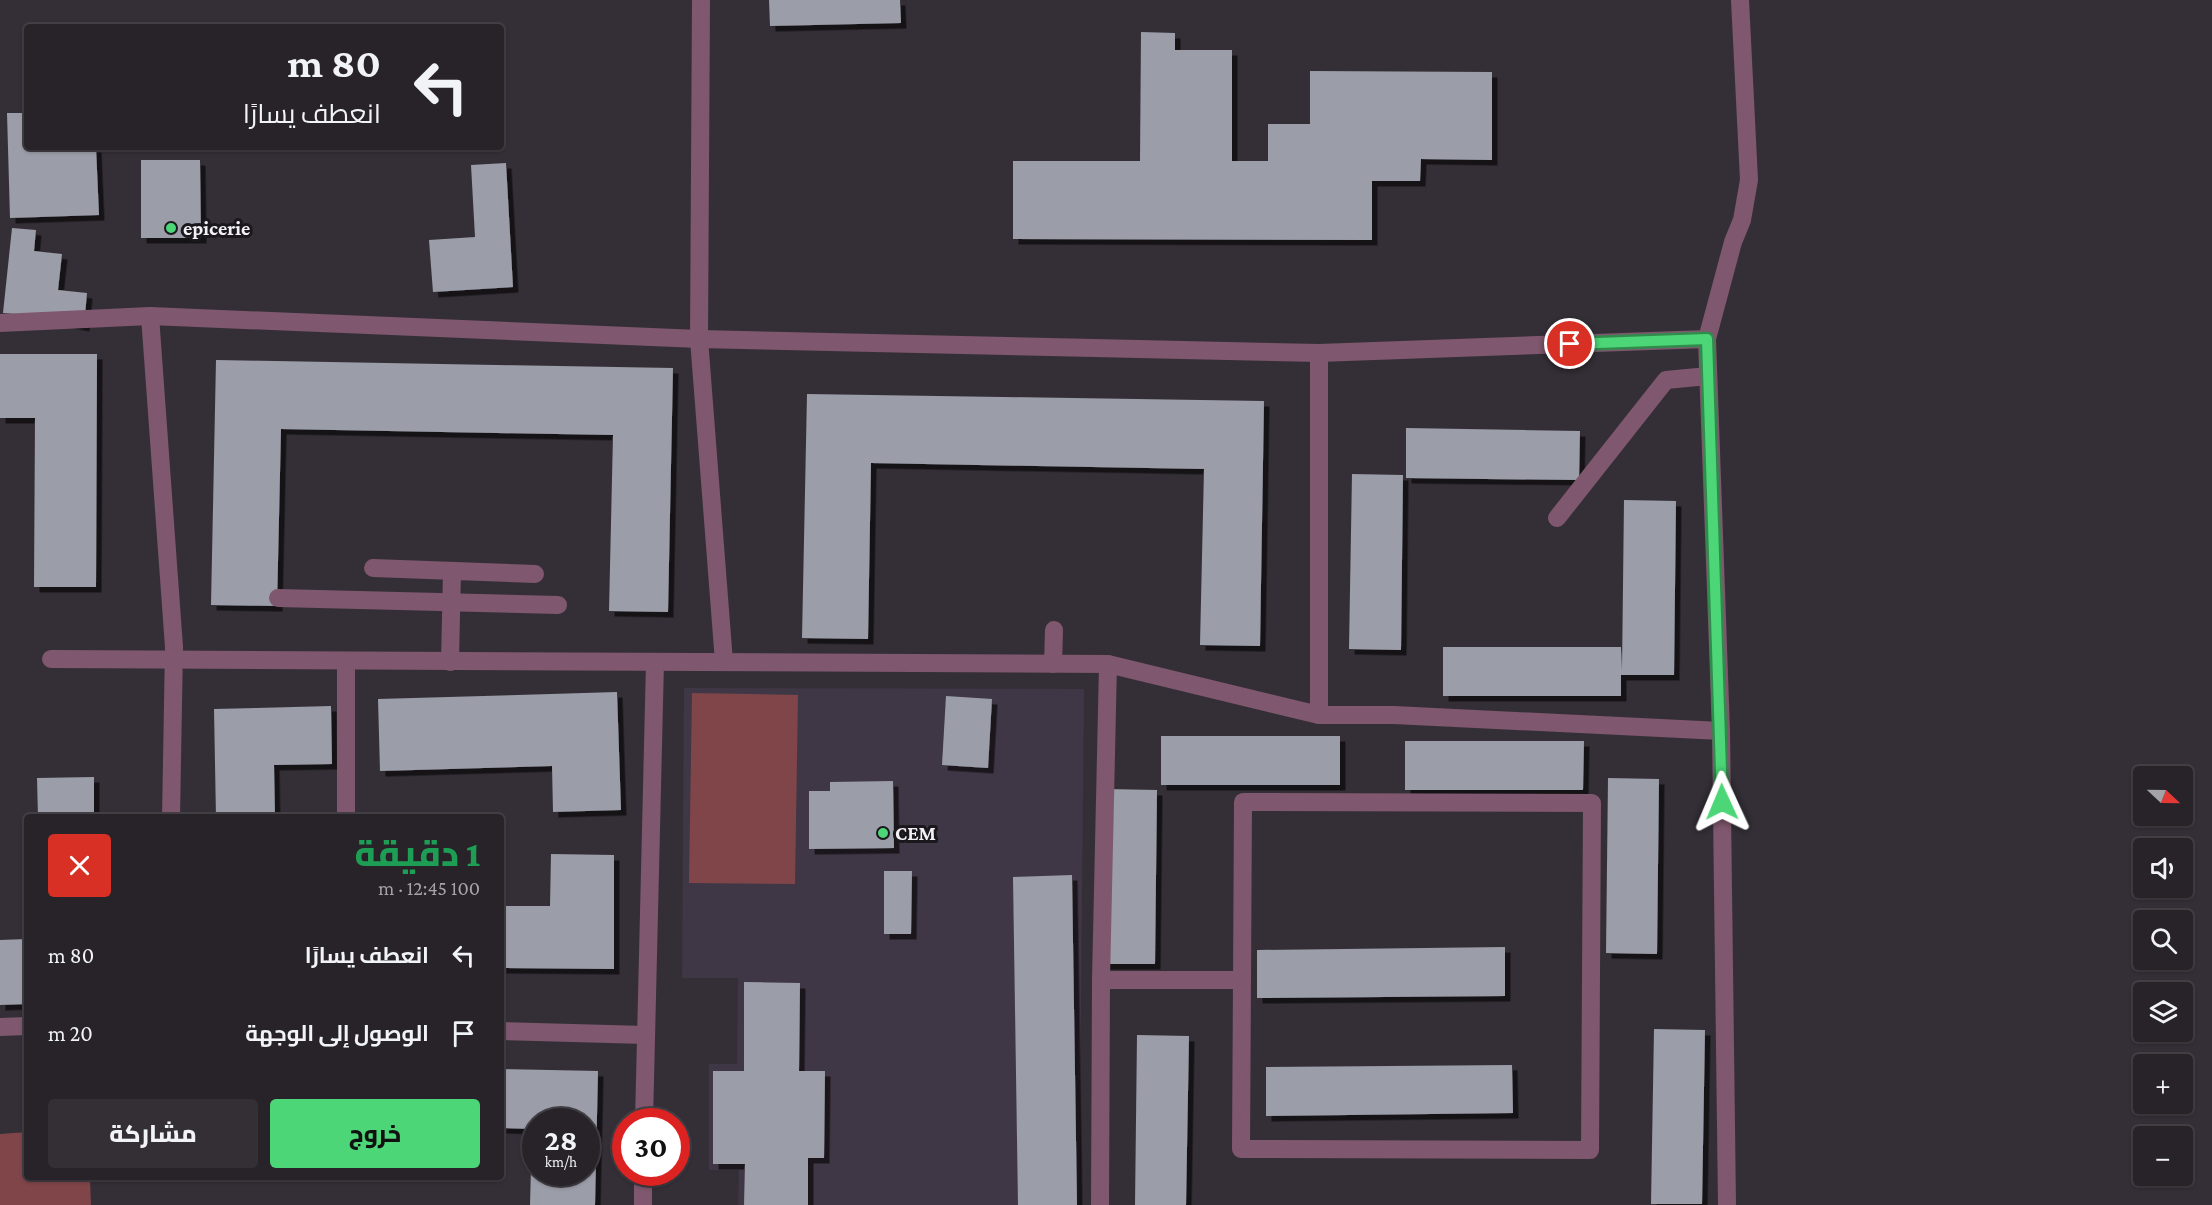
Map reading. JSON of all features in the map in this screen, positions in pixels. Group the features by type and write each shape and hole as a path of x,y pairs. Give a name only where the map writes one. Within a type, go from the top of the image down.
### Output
{"street":[{"path":"700,0 699,339 724,662"},
{"path":"1727,1205 1721,731 1707,339 1733,242 1742,220 1749,180 1740,0"},
{"path":"150,316 173,660 171,814"},
{"path":"0,323 150,316 699,339 1319,353 1707,339"},
{"path":"1319,353 1319,715"},
{"path":"1557,518 1666,380 1708,376"},
{"path":"373,568 535,574"},
{"path":"450,662 452,571"},
{"path":"279,598 558,605"},
{"path":"1053,664 1054,630"},
{"path":"51,659 1108,664 1319,715 1394,715 1721,731"},
{"path":"346,661 346,814"},
{"path":"644,1108 655,662"},
{"path":"1100,1205 1101,980 1108,664"},
{"path":"1244,802 1592,804 1590,1150 1241,1149 1242,980 1244,802"},
{"path":"1101,980 1242,980"},
{"path":"0,1027 24,1026"},
{"path":"504,1031 646,1035"},
{"path":"643,1186 643,1205"}],"shaded area":[{"name":"CEM","path":"684,688 1084,689 1079,1205 738,1205 739,1170 709,1170 709,1064 737,1064 738,978 682,978"},
{"path":"692,693 798,695 795,884 689,883"},
{"path":"24,1132 24,1180 90,1180 91,1205 0,1205 0,1134"}],"building":[{"path":"769,0 900,0 901,23 770,26"},
{"path":"1141,32 1175,33 1175,50 1232,50 1232,161 1268,161 1268,124 1310,124 1310,71 1492,72 1492,160 1421,159 1420,181 1372,181 1372,240 1013,239 1013,161 1140,161"},
{"path":"7,113 24,113 24,150 96,150 99,215 10,218"},
{"path":"141,160 200,160 201,238 141,238"},
{"path":"506,163 513,287 433,292 429,240 475,237 471,165"},
{"path":"12,228 36,230 34,251 62,254 58,290 87,293 84,326 29,315 3,313"},
{"path":"0,354 97,354 96,587 34,587 35,418 0,418"},
{"path":"216,360 673,368 668,612 609,611 613,435 281,429 277,606 211,605"},
{"path":"807,394 1264,401 1260,646 1200,645 1204,469 871,463 868,639 802,638"},
{"path":"1406,428 1580,431 1579,480 1406,478"},
{"path":"1352,474 1403,475 1401,650 1349,649"},
{"path":"1624,500 1676,501 1674,675 1621,675 1621,696 1443,696 1443,647 1621,647 1622,671"},
{"path":"617,692 621,810 553,812 552,766 380,771 378,699"},
{"path":"946,696 992,699 988,768 942,765"},
{"path":"331,706 332,764 274,765 275,814 216,814 214,709"},
{"path":"1161,736 1340,736 1340,785 1161,785"},
{"path":"1405,741 1584,741 1583,790 1405,790"},
{"path":"94,777 94,814 38,814 37,778"},
{"path":"1608,778 1659,779 1657,954 1606,953"},
{"path":"893,781 894,848 809,849 809,791 830,791 830,782"},
{"path":"1106,789 1157,790 1155,964 1103,964"},
{"path":"551,854 614,855 614,969 504,968 504,906 550,906"},
{"path":"884,871 912,871 911,934 884,934"},
{"path":"1072,875 1077,1205 1018,1205 1013,877"},
{"path":"24,939 24,1004 0,1005 0,940"},
{"path":"1505,947 1505,996 1257,998 1257,950"},
{"path":"744,982 800,983 799,1071 825,1071 824,1158 808,1158 808,1205 744,1205 745,1164 713,1164 713,1071 744,1071"},
{"path":"1654,1029 1705,1030 1702,1204 1651,1204"},
{"path":"1137,1035 1189,1036 1186,1205 1135,1205"},
{"path":"1512,1065 1513,1113 1266,1116 1266,1067"},
{"path":"504,1069 598,1071 597,1108 522,1108 522,1129 504,1128"},
{"path":"530,1186 595,1186 595,1205 530,1205"}],"place":[{"name":"epicerie","path":"171,228"},
{"name":"CEM","path":"883,833"}],"route":[{"path":"1570,344 1707,339 1722,802"}]}
